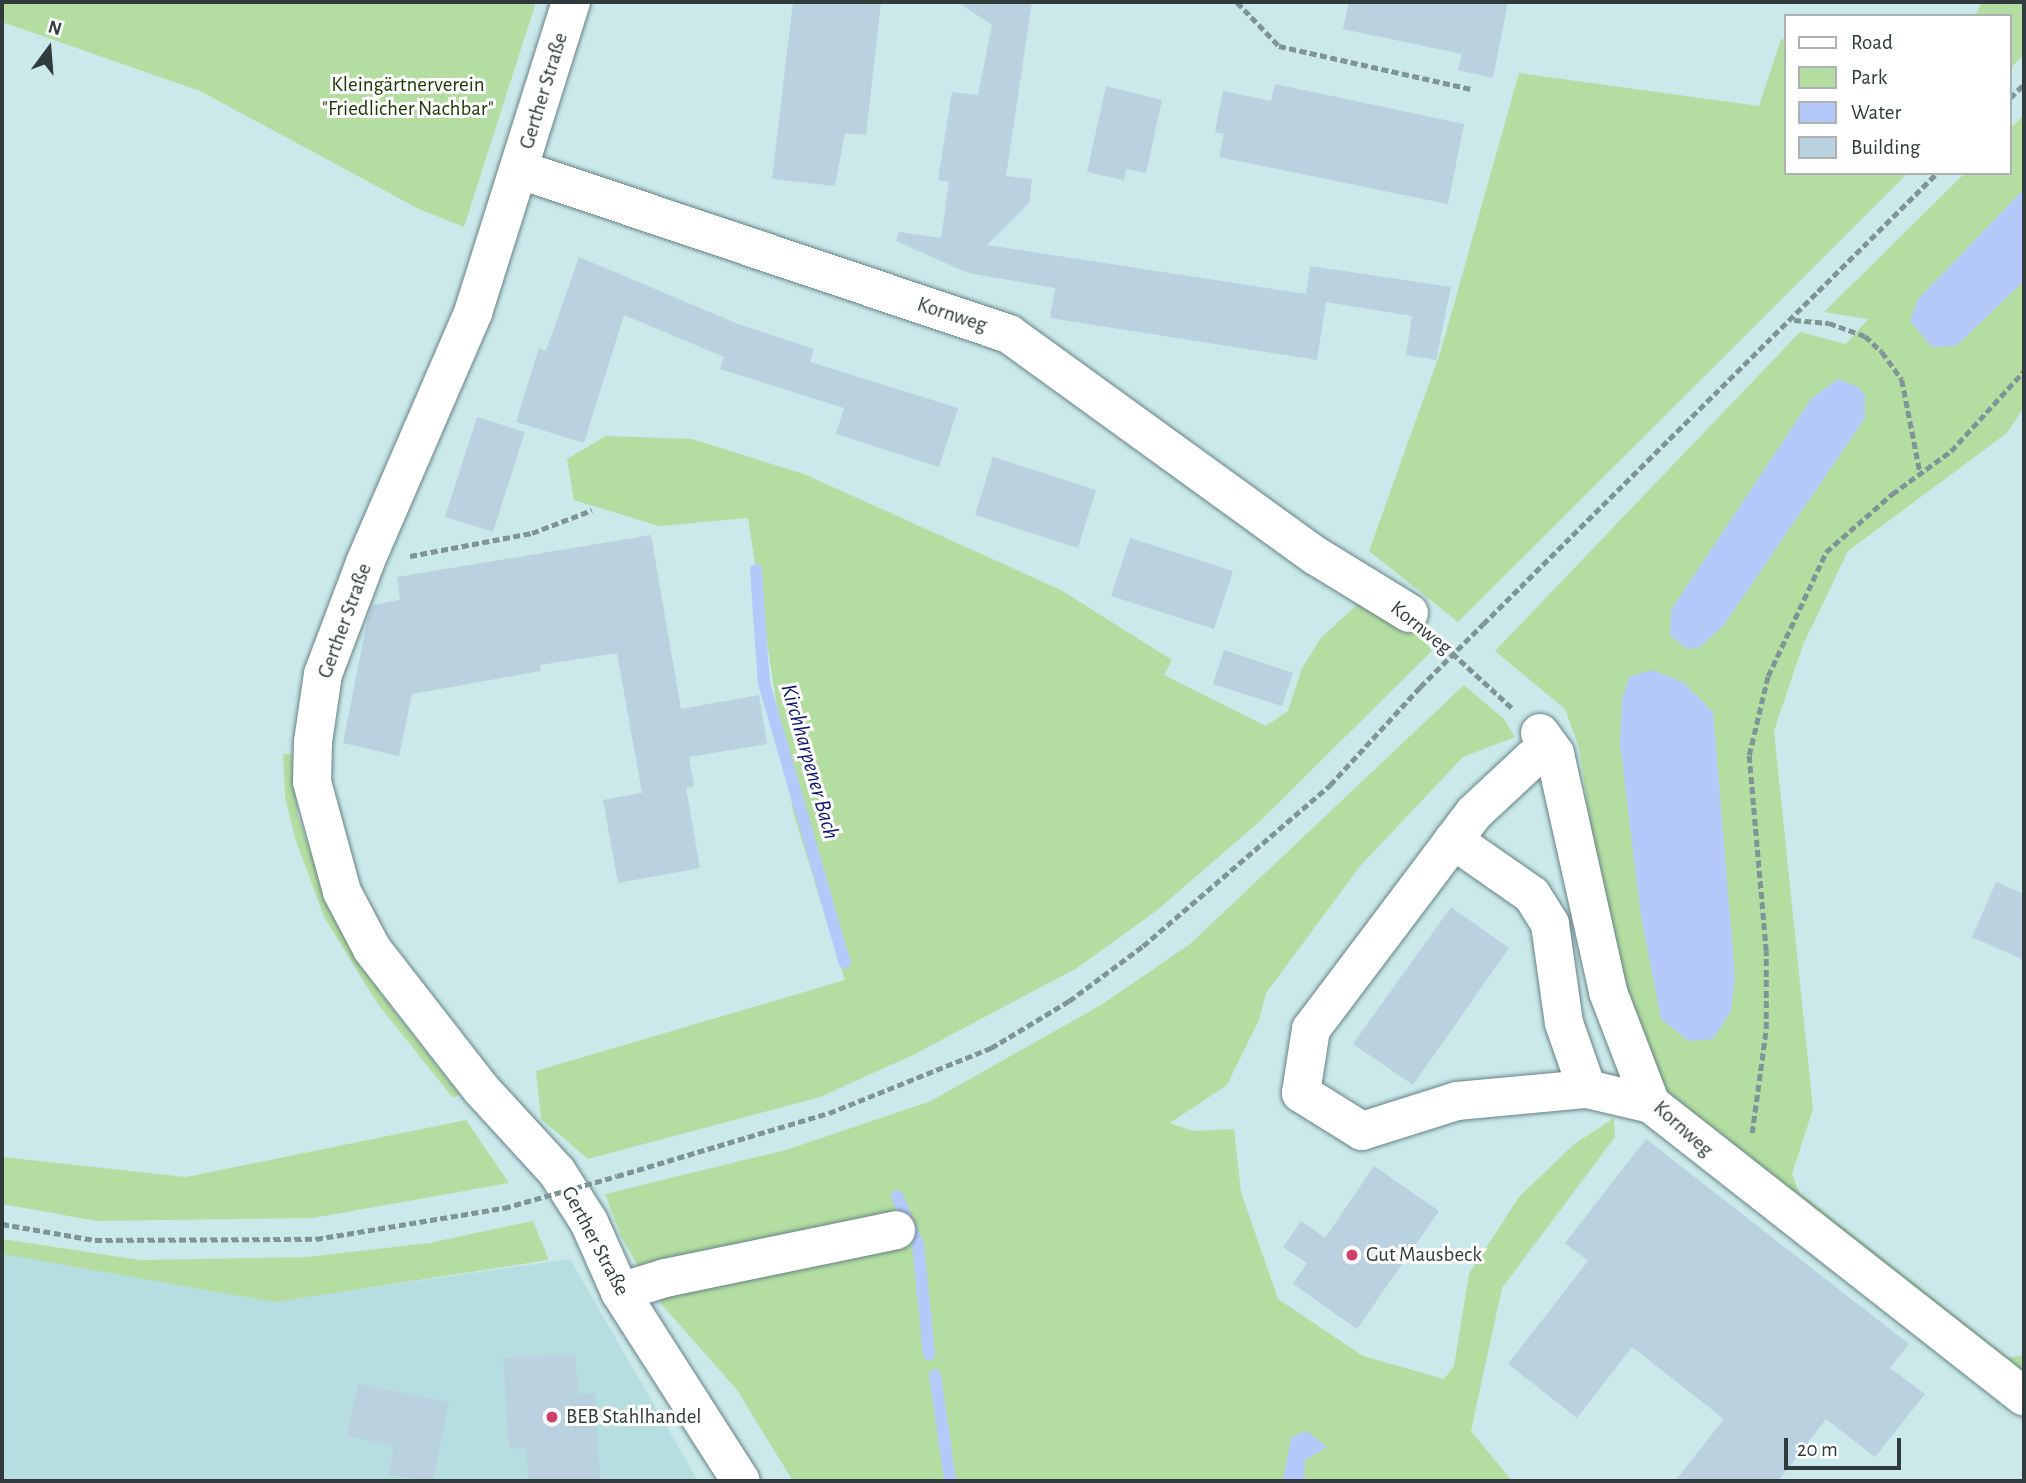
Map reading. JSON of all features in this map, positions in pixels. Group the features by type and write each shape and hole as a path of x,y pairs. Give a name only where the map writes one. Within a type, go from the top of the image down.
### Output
{"street":[{"name":"Gerther Straße","path":"571,2 521,170 473,313 365,563 323,674 313,742 314,795 342,892 372,949 408,1000 557,1172 589,1222 620,1292 741,1481"},
{"name":"Kornweg","path":"521,170 1009,334 1316,556 1409,613"},
{"name":"Kornweg","path":"1547,744 1608,992 1651,1104 1740,1177 2024,1396"},
{"path":"1547,744 1474,813 1311,1029 1301,1093 1362,1131 1457,1101 1587,1090 1651,1104"},
{"path":"1453,840 1532,895 1550,924 1564,1023 1587,1090"},
{"path":"620,1292 665,1278 897,1230"}],"path":[{"path":"1237,2 1279,46 1472,89"},
{"path":"2,1224 95,1240 316,1238 504,1208 840,1109 909,1084 1013,1035 1069,1001 1174,919 1330,785 1420,687 1793,320 1935,175"},
{"path":"1793,320 1829,323 1865,336 1882,352 1902,380 1920,472"},
{"path":"1740,1177 1759,1102 1766,1029 1766,951 1749,755 1768,676 1826,552 1920,472 1951,452 2024,370"},
{"path":"365,563 532,533 592,510"},
{"name":"Kornweg","path":"1409,613 1547,744"}],"shaded area":[{"path":"2,1254 284,1300 570,1259 698,1481 2,1481"}],"green space":[{"name":"Kleingärtnerverein \"Friedlicher Nachbar\"","path":"2,2 536,2 464,227 419,209 200,91 2,22"},
{"path":"1982,2 2024,2 2024,54 2012,67 2012,14 1976,14"},
{"path":"1781,39 1784,40 1784,175 1906,175 1458,622 1369,551 1441,350 1519,73 1759,106"},
{"path":"2024,115 2024,407 2007,433 1848,551 1803,645 1774,731 1813,1109 1792,1174 1799,1192 2009,1358 2024,1355 2024,1381 1668,1098 1638,1034 1601,893 1579,748 1565,709 1495,651 1800,332 1846,344 1868,319 1824,312 1963,175 2012,175 2012,127"},
{"path":"606,436 692,439 804,474 1061,590 1172,660 1164,675 1266,726 1288,711 1302,668 1321,638 1364,598 1411,624 1432,651 1259,822 1156,911 1077,968 913,1055 820,1097 588,1159 541,1119 536,1071 845,980 793,812 748,518 659,526 574,500 567,459"},
{"path":"1464,685 1504,719 1515,737 1463,757 1361,865 1266,993 1259,1020 1227,1085 1170,1123 1193,1131 1234,1129 1241,1192 1278,1299 1363,1356 1444,1379 1454,1366 1469,1274 1519,1197 1573,1145 1614,1118 1615,1137 1502,1288 1471,1431 1512,1481 793,1481 737,1390 656,1298 621,1236 605,1194 786,1150 931,1101 1101,1005 1190,944"},
{"path":"283,754 292,754 298,816 332,914 383,997 459,1094 453,1098 377,1003 324,917 295,838 285,797"},
{"path":"466,1120 509,1183 313,1218 97,1221 2,1204 2,1157 186,1177"},
{"path":"533,1221 549,1260 275,1302 2,1254 2,1239 140,1260 307,1257 429,1243"}],"water":[{"path":"2024,189 2024,281 1956,346 1932,347 1910,321 1918,299"},
{"path":"1838,379 1858,387 1865,395 1865,418 1724,625 1699,648 1687,649 1670,635 1671,610 1811,399"},
{"path":"1652,670 1683,682 1713,712 1735,977 1731,1011 1713,1039 1689,1041 1661,1019 1641,916 1620,744 1622,699 1629,677"},
{"path":"1307,1431 1327,1447 1305,1460 1304,1481 1283,1481 1291,1437"}],"building":[{"path":"793,2 881,2 866,135 845,133 835,186 772,179"},
{"path":"957,2 1032,2 1006,176 1032,179 1029,203 987,245 1306,294 1310,266 1451,287 1436,360 1406,355 1412,316 1326,302 1317,360 1050,318 1055,288 968,273 896,241 899,232 941,238 949,182 938,180 952,92 978,95 992,25"},
{"path":"1349,2 1508,2 1493,78 1458,70 1462,54 1343,29"},
{"path":"1275,84 1464,124 1448,204 1219,157 1224,134 1215,132 1223,91 1271,101"},
{"path":"1106,86 1162,100 1146,173 1126,169 1124,180 1087,172"},
{"path":"579,257 738,324 814,349 810,362 958,408 939,467 836,434 844,408 720,369 724,357 624,315 584,443 516,422 539,348 546,351"},
{"path":"477,417 525,432 493,532 445,517"},
{"path":"993,457 1096,490 1078,548 975,515"},
{"path":"651,535 681,709 759,695 767,744 689,757 694,786 686,788 700,868 618,883 603,800 642,793 617,653 540,665 541,671 412,694 399,756 343,743 367,621 373,605 400,600 397,577"},
{"path":"1130,538 1233,571 1214,629 1111,596"},
{"path":"1224,650 1293,673 1282,706 1213,684"},
{"path":"1996,882 2024,894 2024,960 1972,937"},
{"path":"1451,907 1509,948 1413,1085 1353,1044"},
{"path":"1646,1139 1909,1344 1890,1368 1925,1394 1875,1457 1826,1419 1778,1481 1675,1481 1724,1419 1632,1347 1577,1418 1508,1364 1588,1261 1565,1243"},
{"name":"Gut Mausbeck","path":"1374,1166 1439,1211 1357,1329 1293,1284 1307,1263 1283,1247 1301,1221 1325,1238"},
{"name":"BEB Stahlhandel","path":"575,1355 578,1394 595,1393 600,1481 529,1481 526,1449 509,1448 503,1358"},
{"path":"358,1384 449,1402 433,1481 389,1475 394,1446 347,1436"}],"waterway":[{"name":"Kirchharpener Bach","path":"756,570 764,683 845,963"},
{"name":"Kirchharpener Bach","path":"897,1196 918,1244 929,1354"},
{"name":"Kirchharpener Bach","path":"935,1375 950,1481"}],"place":[{"name":"Gut Mausbeck","path":"1352,1255"},
{"name":"BEB Stahlhandel","path":"552,1417"}]}
